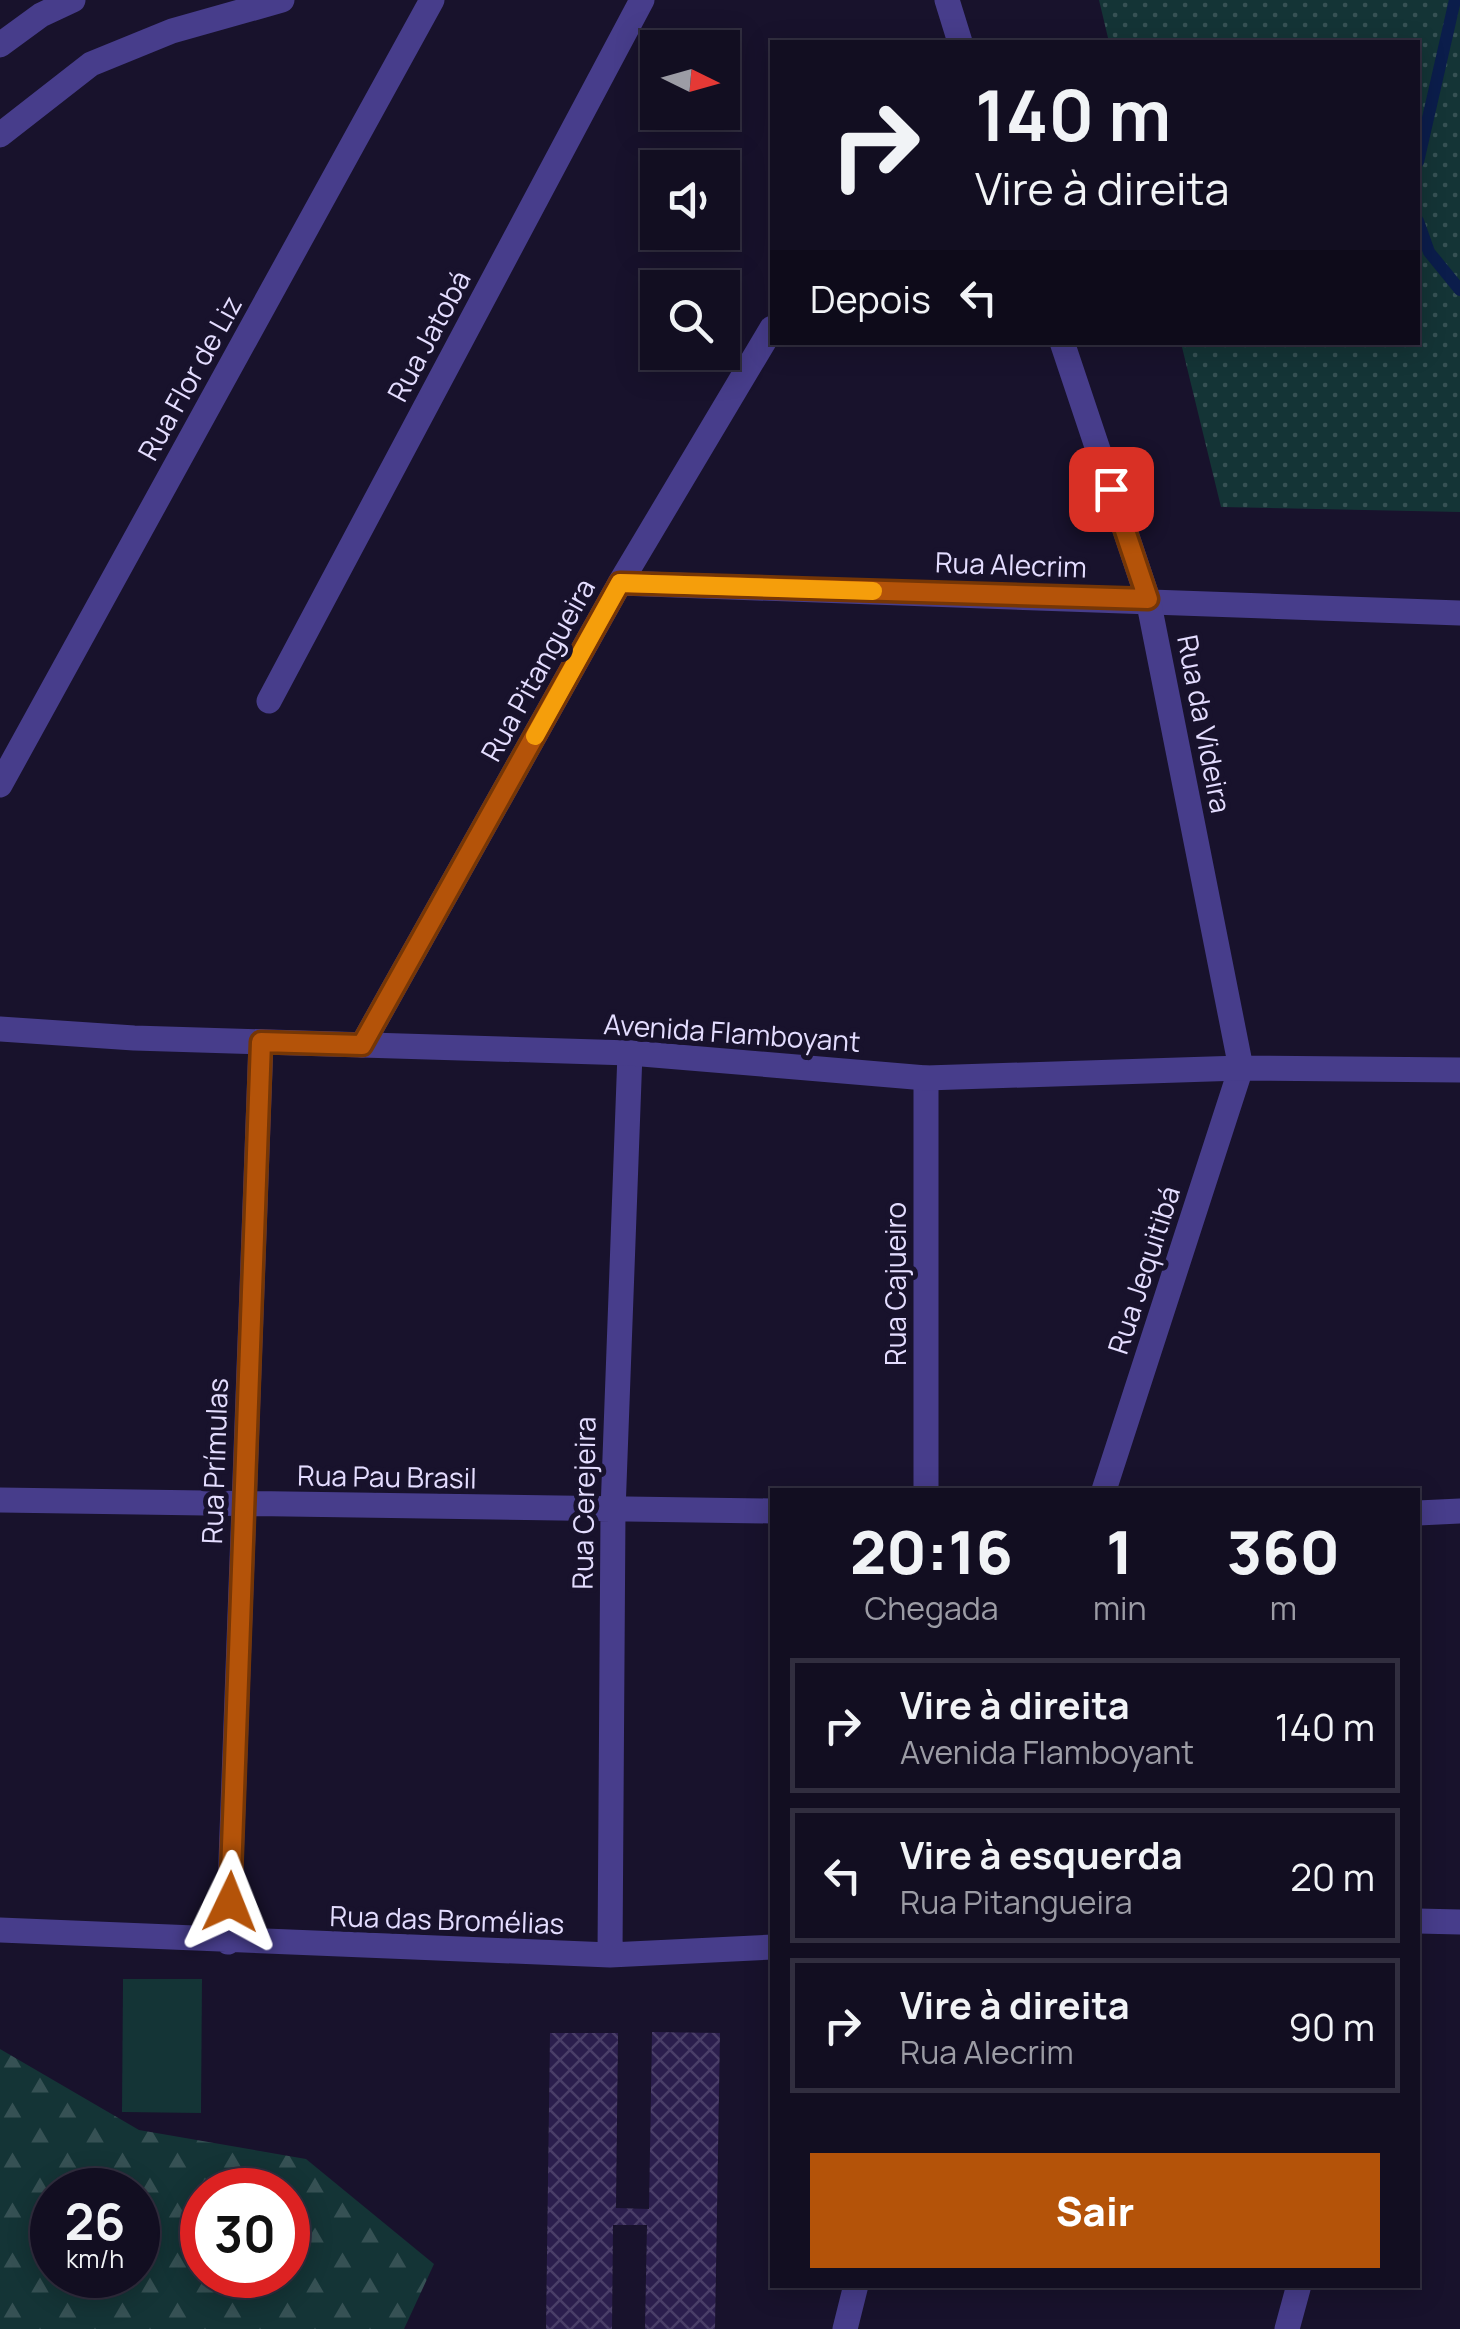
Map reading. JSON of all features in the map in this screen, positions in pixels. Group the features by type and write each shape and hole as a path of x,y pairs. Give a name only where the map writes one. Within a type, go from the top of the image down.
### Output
{"street":[{"path":"0,45 37,8 73,0"},
{"path":"0,135 90,64 172,31 282,0"},
{"name":"Rua Flor de Liz","path":"0,786 432,0"},
{"name":"Rua Jatobá","path":"270,701 642,0"},
{"name":"Rua Pitangueira","path":"362,1045 620,583 770,331"},
{"name":"Rua da Videira","path":"1063,345 1148,599 1241,1068"},
{"name":"Rua Alecrim","path":"620,583 1460,613"},
{"name":"Avenida Flamboyant","path":"0,1029 261,1042 630,1053 926,1078 1241,1068 1460,1070"},
{"name":"Rua Prímulas","path":"228,1942 261,1042"},
{"name":"Rua Cerejeira","path":"610,1956 613,1511 630,1053"},
{"name":"Rua Jequitibá","path":"1105,1488 1241,1068"},
{"name":"Rua Cajueiro","path":"926,1078 926,1488"},
{"name":"Rua Pau Brasil","path":"0,1500 770,1511"},
{"path":"1420,1512 1460,1511"},
{"path":"1420,1922 1460,1922"},
{"name":"Rua das Bromélias","path":"0,1930 610,1956 770,1948"},
{"path":"845,2329 855,2288"},
{"path":"1287,2329 1298,2288"}],"green space":[{"path":"1099,0 1460,0 1460,512 1221,507 1181,345 1420,345 1420,40 1109,40"},
{"path":"123,1979 202,1979 201,2113 122,2112"},
{"path":"0,2049 139,2130 306,2159 434,2264 404,2329 0,2329"}],"building":[{"path":"652,2032 720,2033 715,2329 645,2329 647,2225 613,2225 612,2329 546,2329 550,2033 618,2033 616,2208 649,2209"}],"waterway":[{"path":"1420,153 1455,0"},
{"path":"1420,227 1429,252 1460,290"}],"slow traffic":[{"path":"535,736 620,583 873,591"}],"route":[{"path":"230,1902 261,1042 362,1045 620,583 1148,599 1111,489"}]}
